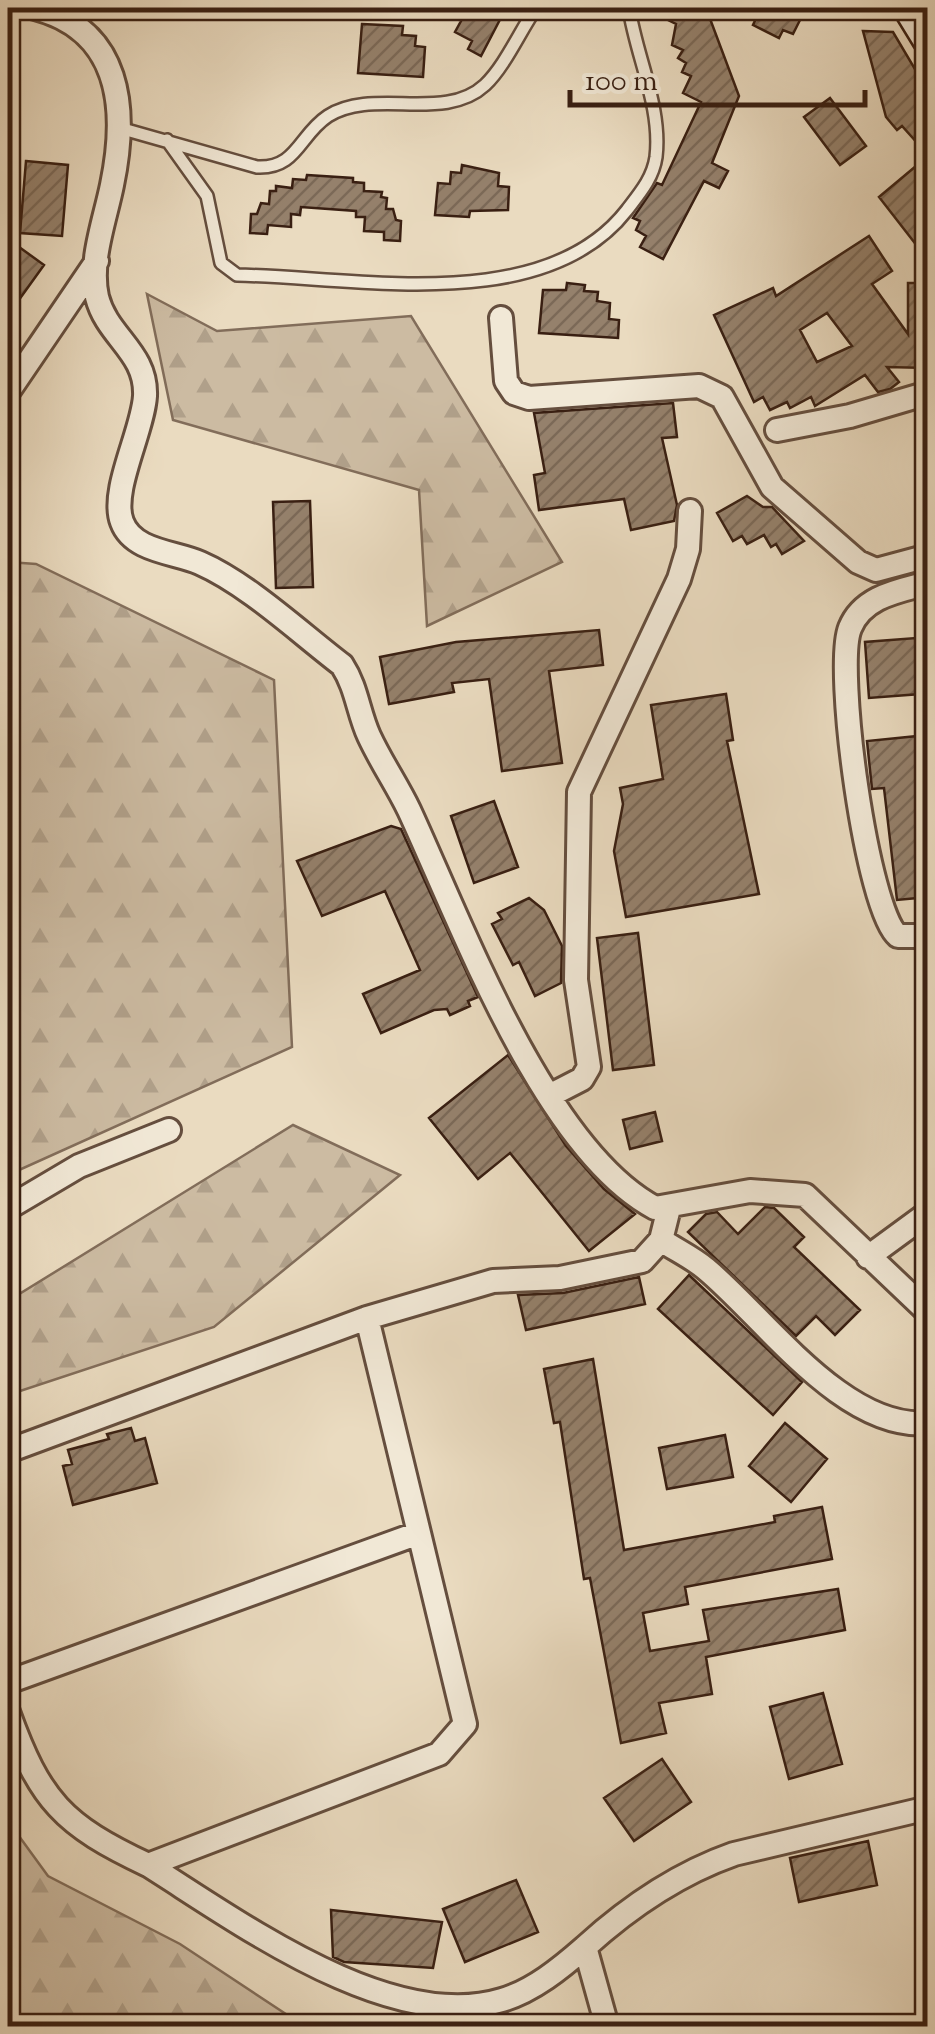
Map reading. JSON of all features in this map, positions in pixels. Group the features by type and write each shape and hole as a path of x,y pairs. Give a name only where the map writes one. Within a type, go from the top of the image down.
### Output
{"street":[{"path":"35,8 70,20 100,46 110,64 116,127 113,183 97,261 98,300 108,322 136,356 145,381 140,430 122,489 121,520 144,544 202,563 342,665 354,686 368,733 408,808 472,956 549,1096 616,1180 642,1201 669,1208 750,1190 804,1196 928,1312"},
{"path":"909,8 928,39"},
{"path":"8,392 97,261"},
{"path":"501,318 506,381 514,393 530,398 699,386 722,396 772,486 858,562 876,570 928,556"},
{"path":"777,430 850,416 928,392"},
{"path":"549,1096 582,1079 589,1066 576,980 579,792 679,579 688,549 690,511"},
{"path":"928,584 880,597 861,610 850,628 843,667 851,750 879,906 898,936 928,936"},
{"path":"8,1208 78,1166 169,1130"},
{"path":"8,1451 366,1318 493,1281 560,1278 642,1261 661,1240 669,1208"},
{"path":"868,1257 928,1213"},
{"path":"661,1240 706,1269 804,1364 852,1400 890,1422 928,1423"},
{"path":"148,1866 439,1754 465,1724 366,1318"},
{"path":"8,1682 419,1534"},
{"path":"8,1712 22,1753 49,1802 97,1841 148,1866 311,1967 405,1999 438,2005 500,2001 562,1967 622,1914 704,1864 765,1844 928,1808"},
{"path":"585,1947 606,2026"}],"lane":[{"path":"116,127 257,167 275,168 292,158 328,116 353,106 460,100 485,85 536,8"},
{"path":"168,140 208,196 221,263 237,275 365,282 491,280 551,267 614,226 653,171 654,115 628,8"}],"green space":[{"path":"147,294 217,331 411,316 562,562 427,626 419,490 173,420"},
{"path":"8,562 36,564 274,680 292,1047 8,1175"},
{"path":"293,1125 400,1175 214,1327 8,1395 8,1301"},
{"path":"8,1821 48,1876 180,1944 304,2026 8,2026"}],"building":[{"path":"435,8 506,8 481,56 468,49 472,41 455,32 461,21"},
{"path":"643,8 706,8 739,96 712,163 728,171 719,188 704,181 663,259 640,247 646,236 636,230 640,221 633,218 657,183 662,185 701,102 683,93 691,76 682,72 686,63 678,58 683,50 672,45 676,24"},
{"path":"761,8 806,8 793,34 783,30 779,38 753,25"},
{"path":"362,24 403,26 402,35 416,36 415,46 425,47 423,77 358,73"},
{"path":"863,31 893,32 928,91 928,155 902,126 897,130 886,117"},
{"path":"830,98 866,146 840,165 804,117"},
{"path":"928,156 928,260 879,197"},
{"path":"26,161 68,165 62,236 20,233"},
{"path":"462,165 499,173 498,186 509,187 508,210 470,211 469,217 435,215 438,183 450,184 451,172 461,173"},
{"path":"307,175 353,178 353,182 364,183 364,191 382,192 381,197 387,198 386,209 393,209 396,220 401,221 400,241 384,240 384,232 364,231 365,217 356,217 356,211 301,207 300,215 291,214 291,227 268,225 267,234 250,233 251,214 257,214 261,203 269,204 270,191 276,191 276,186 292,188 293,179 306,180"},
{"path":"869,236 892,271 872,284 908,334 908,283 928,283 928,368 887,367 899,382 890,389 878,392 865,375 815,406 811,397 790,408 787,402 770,410 763,397 754,402 714,315 773,288 776,296","holes":["827,313 852,346 817,362 800,330"]},
{"path":"8,239 44,265 8,315"},
{"path":"567,283 585,285 584,291 598,292 597,301 610,303 609,319 619,320 618,338 539,333 543,290 566,290"},
{"path":"673,403 677,437 662,438 677,505 674,521 631,530 624,499 539,510 534,475 545,473 534,413"},
{"path":"747,496 763,507 772,507 804,541 782,554 776,544 771,547 764,535 747,544 742,536 733,541 717,513"},
{"path":"310,501 313,587 276,588 273,502"},
{"path":"599,630 603,665 549,671 562,763 502,771 489,679 452,683 454,692 389,704 380,657 456,642"},
{"path":"916,638 920,694 869,698 865,642"},
{"path":"726,694 733,740 727,741 759,894 626,917 614,851 623,804 620,788 663,779 651,705"},
{"path":"928,735 928,897 897,900 884,788 872,789 867,741"},
{"path":"494,801 518,867 474,883 451,816"},
{"path":"391,826 401,829 478,997 468,1001 470,1006 450,1015 447,1009 434,1010 381,1033 363,994 420,970 385,891 322,916 297,861"},
{"path":"529,898 544,910 562,946 561,983 535,996 519,962 513,965 492,924 502,919 498,913"},
{"path":"638,933 654,1065 613,1070 597,938"},
{"path":"508,1055 566,1146 604,1189 635,1214 589,1251 510,1153 478,1179 429,1118"},
{"path":"655,1112 662,1141 630,1149 623,1120"},
{"path":"765,1207 774,1208 804,1237 794,1247 860,1310 835,1335 816,1316 796,1336 688,1232 706,1214 717,1212 738,1234"},
{"path":"689,1275 802,1382 773,1415 658,1309"},
{"path":"639,1277 645,1304 526,1330 518,1295 563,1293"},
{"path":"593,1359 624,1550 775,1522 774,1516 822,1507 832,1559 685,1587 688,1604 643,1613 650,1651 709,1641 703,1610 838,1589 845,1630 706,1657 712,1694 659,1703 666,1733 621,1743 590,1578 584,1579 560,1422 554,1423 544,1369"},
{"path":"785,1423 827,1459 791,1502 749,1466"},
{"path":"131,1428 135,1441 145,1438 157,1483 73,1505 63,1466 72,1464 68,1450 109,1439 107,1434"},
{"path":"725,1435 733,1477 667,1489 659,1448"},
{"path":"823,1693 842,1764 789,1779 770,1707"},
{"path":"662,1759 691,1802 634,1841 604,1798"},
{"path":"868,1841 877,1885 799,1902 790,1858"},
{"path":"516,1880 538,1932 465,1962 443,1909"},
{"path":"331,1910 442,1922 433,1968 344,1962 333,1957"}]}
